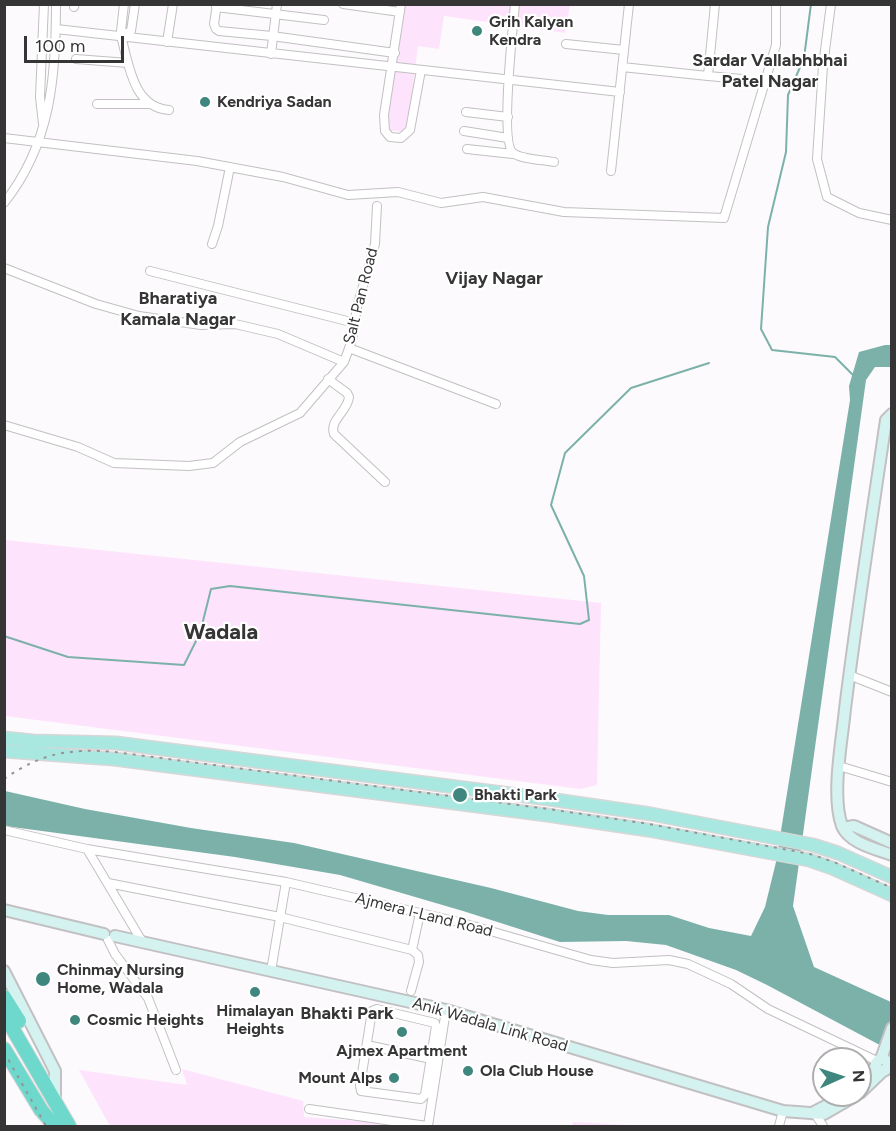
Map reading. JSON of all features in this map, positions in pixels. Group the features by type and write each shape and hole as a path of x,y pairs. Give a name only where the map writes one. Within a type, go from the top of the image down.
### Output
{"highway":[{"path":"4,997 37,1053 53,1098"},
{"path":"4,1014 16,1057"},
{"path":"4,1029 16,1057 57,1126"},
{"path":"4,1049 16,1057 53,1098 69,1126"}],"main road":[{"path":"4,738 116,743 651,814 813,844 891,878"},
{"path":"32,754 33,741"},
{"path":"4,751 114,759 648,830 809,860 891,895"}],"street":[{"path":"44,4 40,97 41,118 44,126"},
{"path":"4,203 21,182 44,126 51,102 56,4"},
{"path":"123,4 121,31 125,34 131,31 135,4"},
{"path":"167,42 173,4"},
{"path":"271,54 277,4"},
{"path":"343,4 400,8 384,115 385,131 390,137 395,139 407,135 410,130 421,70"},
{"path":"513,154 508,138 508,80 515,4"},
{"path":"612,171 629,4"},
{"path":"708,76 715,4"},
{"path":"4,138 197,161 284,177 348,195 398,192 441,203 483,197 564,212 724,218 776,45 776,4"},
{"path":"831,4 823,66 817,159 827,197 859,213 891,220"},
{"path":"324,20 217,6 214,24 219,31 395,53"},
{"path":"56,29 620,92"},
{"path":"121,36 133,81 142,98 160,110 169,110"},
{"path":"566,44 624,50"},
{"path":"76,59 128,63"},
{"path":"622,67 742,79"},
{"path":"97,104 148,104"},
{"path":"465,112 508,117"},
{"path":"464,131 508,138"},
{"path":"467,149 513,154 554,162"},
{"path":"212,244 230,167"},
{"name":"Salt Pan Road","path":"4,425 78,447 114,464 189,466 213,463 240,442 300,413 344,362 375,244 377,206"},
{"path":"4,268 54,289 139,316 201,325 235,324 278,333 344,362"},
{"path":"150,271 355,322"},
{"path":"349,348 496,404"},
{"path":"328,379 348,393 350,397 343,412 333,423 334,434 385,482"},
{"path":"890,418 849,675 839,766 838,810 843,828 849,837 891,855"},
{"path":"849,675 891,693"},
{"path":"839,766 891,782"},
{"path":"843,828 854,826 891,843"},
{"name":"Ajmera l-Land Road","path":"4,830 87,849 286,882 459,922 591,960 613,963 679,961 731,984 768,1009 883,1062"},
{"path":"87,849 143,943"},
{"path":"271,971 286,882"},
{"path":"108,883 280,917 412,950 418,955 419,962 411,991"},
{"name":"Anik Wadala Link Road","path":"4,910 109,937 446,1010 783,1111 824,1114 836,1107"},
{"path":"412,950 420,913"},
{"path":"109,937 115,954 148,998 176,1070"},
{"path":"4,971 55,1071 53,1098"},
{"path":"393,1012 395,999"},
{"path":"422,1018 424,1005"},
{"path":"309,1109 428,1126 434,1060 436,1026 433,1021 377,1009 372,1011 360,1086 364,1092 421,1099 434,1060 446,1010"},
{"path":"872,1073 883,1062 891,1028"},
{"path":"367,1044 434,1060"},
{"name":"Anik Wadala Link Road","path":"872,1077 883,1062"},
{"path":"823,1107 814,1112 823,1126"},
{"path":"779,1126 783,1111"}],"shaded area":[{"path":"398,5 570,5 565,33 444,16 439,49 418,46 407,132 381,130"},
{"path":"891,345 891,367 875,367 866,380 793,906 814,967 891,1002 891,1051 736,970 666,945 626,941 560,942 340,875 235,857 5,826 5,791 85,809 294,843 491,888 578,911 608,915 669,915 709,928 751,936 765,907 776,862 850,400 849,386 859,352"},
{"path":"5,540 601,603 597,785 581,789 5,716"},
{"path":"182,1069 303,1101 304,1117 424,1126 110,1126 79,1070 187,1085"},
{"path":"573,1122 648,1126 572,1126"}],"waterway":[{"path":"811,4 804,58 788,95 786,152 768,227 761,329 772,350 835,357 854,376"},
{"path":"4,636 68,657 184,665 200,633 211,589 230,586 580,624 589,620 584,576 551,505 565,453 631,388 709,363"}],"railway":[{"path":"4,779 31,763 57,754 84,751 115,752 649,824 810,854 834,862 892,888"},
{"path":"4,1052 46,1126"}],"place":[{"name":"Grih Kalyan Kendra","path":"477,31"},
{"name":"Kendriya Sadan","path":"205,102"},
{"name":"Bhakti Park","path":"460,795"},
{"name":"Chinmay Nursing Home, Wadala","path":"43,979"},
{"name":"Himalayan Heights","path":"255,992"},
{"name":"Cosmic Heights","path":"75,1020"},
{"name":"Ajmex Apartment","path":"402,1032"},
{"name":"Ola Club House","path":"468,1071"},
{"name":"Mount Alps","path":"394,1078"}],"district":[{"name":"Sardar Vallabhbhai Patel Nagar","path":"770,71"},
{"name":"Vijay Nagar","path":"494,279"},
{"name":"Bharatiya Kamala Nagar","path":"178,309"},
{"name":"Wadala","path":"221,633"},
{"name":"Bhakti Park","path":"347,1014"}]}
